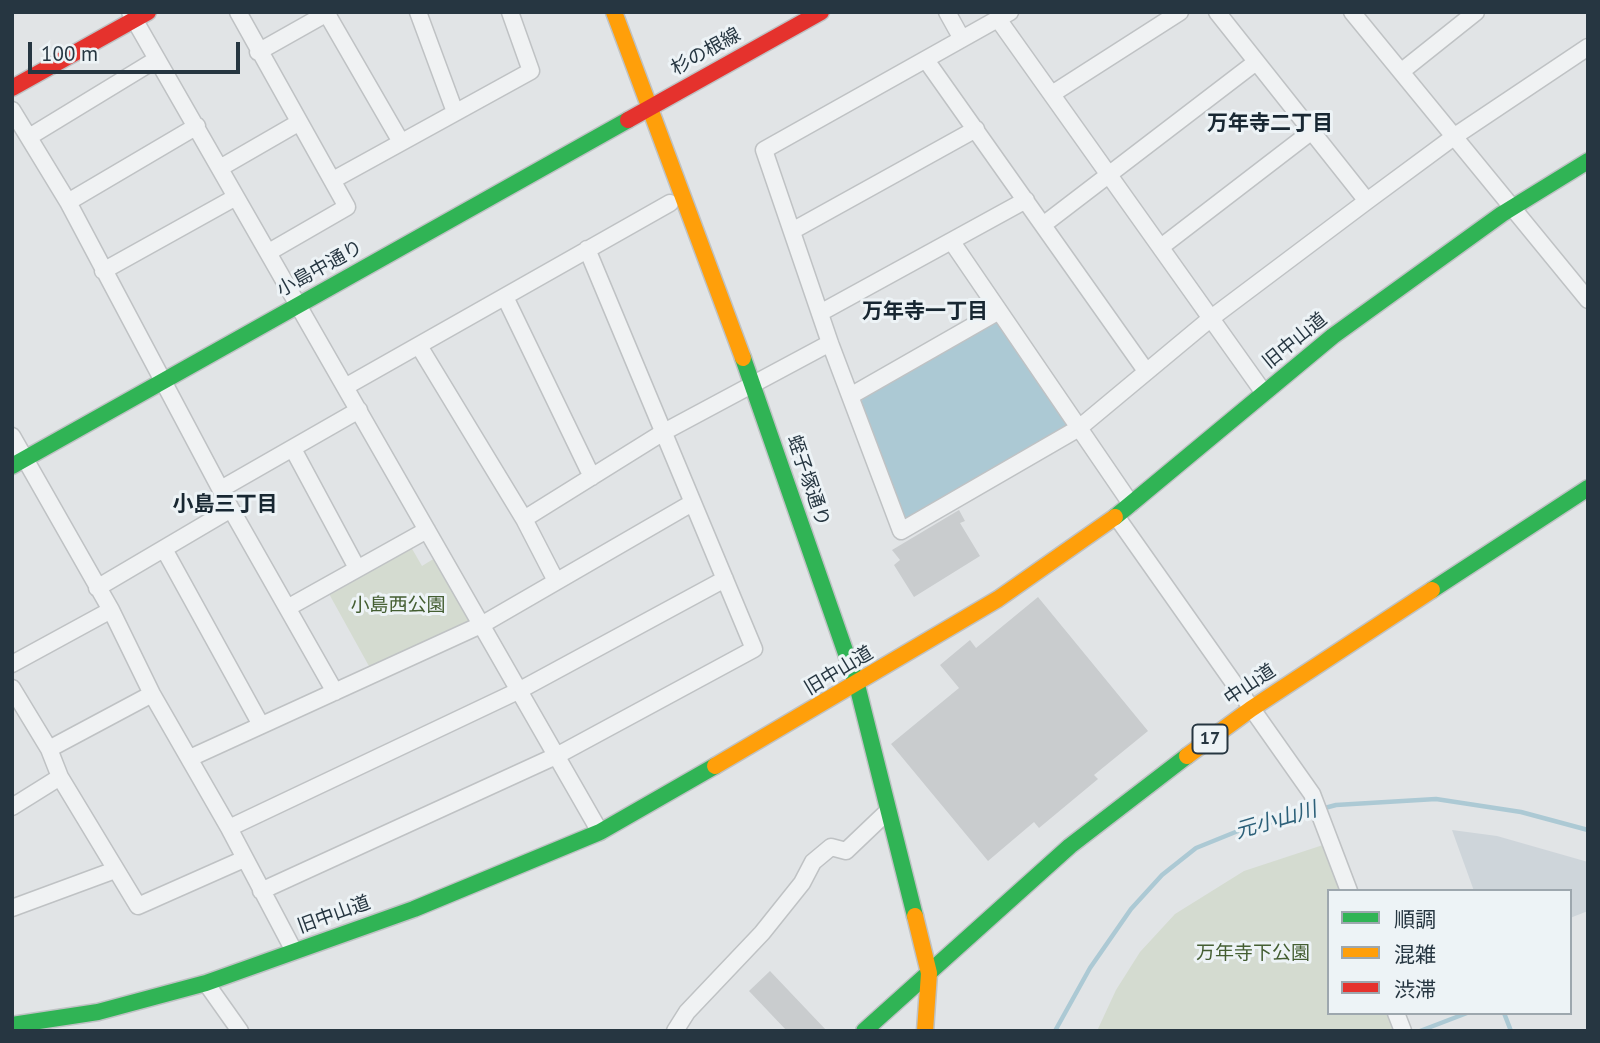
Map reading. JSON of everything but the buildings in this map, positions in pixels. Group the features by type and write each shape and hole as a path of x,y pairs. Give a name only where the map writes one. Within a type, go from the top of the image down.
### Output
{"main road":[{"name":"蛭子塚通り","path":"614,12 753,386 857,685 929,973 925,1031"},
{"name":"杉の根線","path":"648,109 821,12"},
{"path":"12,88 137,14"},
{"name":"小島中通り","path":"19,462 648,109"},
{"name":"旧中山道","path":"12,1025 55,1025 206,983 500,875 600,832 857,685 998,599 1116,516 1333,336 1513,207 1588,161"},
{"name":"中山道","path":"864,1031 1070,846 1251,709 1588,488"}],"street":[{"path":"238,12 347,208 269,252"},
{"path":"418,12 454,112"},
{"path":"333,180 531,71 510,12"},
{"path":"947,12 962,40"},
{"path":"1052,94 1180,12"},
{"path":"1217,12 1367,201"},
{"path":"1352,12 1588,299"},
{"path":"1402,71 1476,12"},
{"path":"258,52 328,13 401,142"},
{"path":"137,14 157,60 600,832"},
{"path":"1264,393 1210,319 1052,94 1004,16 764,150 830,343 852,395 901,531 1079,428 1210,319 1367,201 1455,136 1588,47"},
{"path":"29,137 157,60"},
{"path":"926,60 1146,371"},
{"path":"1043,225 1256,62"},
{"path":"12,110 68,202 231,509 335,692"},
{"path":"220,168 298,123"},
{"path":"68,202 197,126"},
{"path":"792,231 976,129"},
{"path":"1161,247 1312,131"},
{"path":"103,271 236,197"},
{"path":"820,313 1026,200"},
{"path":"345,387 670,203"},
{"path":"951,242 1131,504"},
{"path":"261,891 558,755 754,649 587,249"},
{"path":"505,298 592,477"},
{"path":"852,395 999,311"},
{"path":"524,519 662,433 830,343"},
{"path":"419,346 524,519 556,581"},
{"path":"221,488 359,410"},
{"path":"12,436 19,462 111,610 152,694 229,828 294,951"},
{"path":"293,449 357,568"},
{"path":"190,758 483,624 692,503"},
{"path":"97,588 231,509"},
{"path":"1116,516 1314,799 1348,889"},
{"path":"289,607 428,530"},
{"path":"164,549 261,725"},
{"path":"229,828 520,690 725,579"},
{"path":"12,664 111,610"},
{"path":"48,749 152,694"},
{"path":"14,695 138,906 244,859"},
{"path":"12,807 60,776"},
{"path":"676,1031 687,1012 762,933 802,883 813,862 831,847 846,851 888,811"},
{"path":"12,908 115,870"},
{"path":"206,983 240,1031"}],"shaded area":[{"path":"1452,830 1497,836 1588,862 1588,911 1572,917 1572,889 1473,889"}],"green space":[{"name":"小島西公園","path":"411,547 422,566 435,558 471,617 467,626 370,668 328,592"},
{"name":"万年寺下公園","path":"1323,845 1340,889 1327,889 1327,1015 1389,1015 1395,1031 1097,1031 1116,990 1140,952 1175,914 1244,871"}],"water":[{"path":"994,320 1001,324 1068,421 1066,427 910,520 902,518 861,403 866,391"}],"waterway":[{"name":"元小山川","path":"1055,1031 1090,968 1131,909 1162,875 1196,848 1238,831 1336,805 1436,799 1521,812 1588,830"},
{"path":"1420,1031 1462,1015"},
{"path":"1505,1015 1511,1031"}],"traffic: fast":[{"path":"12,466 628,120"},
{"path":"1115,517 1333,336 1502,214 1588,161"},
{"path":"743,358 857,685 915,916"},
{"path":"1432,590 1588,488"},
{"path":"864,1031 1070,846 1187,756"},
{"path":"12,1025 98,1012 206,983 414,909 600,832 715,766"}],"traffic: slow":[{"path":"614,12 743,358"},
{"path":"715,766 998,599 1115,517"},
{"path":"1187,756 1251,709 1432,590"},
{"path":"915,916 929,973 925,1031"}],"traffic: jam":[{"path":"12,88 148,12"},
{"path":"628,120 821,12"}],"district":[{"name":"万年寺二丁目","path":"1270,124"},
{"name":"万年寺一丁目","path":"925,312"},
{"name":"小島三丁目","path":"225,505"}]}
